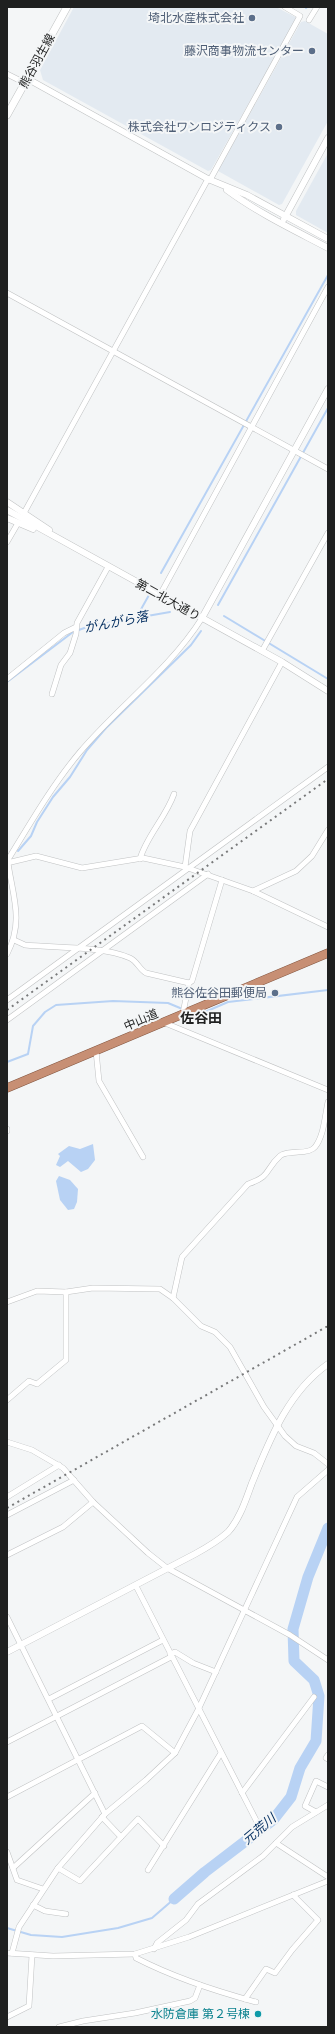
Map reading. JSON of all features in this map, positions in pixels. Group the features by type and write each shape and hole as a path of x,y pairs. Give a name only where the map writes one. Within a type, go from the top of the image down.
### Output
{"highway":[{"name":"中山道","path":"7,1088 165,1023 183,1013 328,953"}],"main road":[{"name":"熊谷羽生線","path":"7,115 67,7"}],"street":[{"path":"24,513 300,16 285,7"},
{"path":"309,20 317,7"},
{"path":"7,74 26,81 209,179 247,195 328,240"},
{"path":"281,224 328,138"},
{"path":"221,185 241,200 281,224 328,248"},
{"path":"160,595 249,427 328,287"},
{"path":"7,293 241,423 328,469"},
{"path":"7,954 14,940 17,916 7,863 9,858 32,821 79,753 117,711 189,639 296,452 328,388"},
{"path":"7,502 100,562"},
{"name":"第二北大通り","path":"7,510 64,543 282,662 328,691"},
{"path":"7,518 64,543"},
{"path":"7,542 18,522"},
{"path":"262,651 328,533"},
{"path":"52,694 55,680 61,665 68,658 76,634 76,627 108,567"},
{"path":"7,678 64,633 76,627"},
{"path":"187,868 190,831 282,662"},
{"path":"7,1000 328,767"},
{"path":"140,859 148,842 168,810 174,794"},
{"path":"253,891 300,868 312,856 328,830"},
{"path":"7,863 36,856 82,868 140,859 187,868 208,874 253,891 328,927"},
{"path":"7,1020 208,874"},
{"path":"183,1013 189,983 192,981 201,954 222,880"},
{"path":"14,940 25,945 103,950 132,959 141,970 146,973 189,983"},
{"path":"165,1023 328,1090"},
{"path":"96,1051 99,1081 143,1157"},
{"path":"173,1298 182,1257 248,1184 258,1181 266,1174 279,1156 287,1153 309,1151 315,1148 328,1102"},
{"path":"7,1302 37,1291 66,1292 93,1288 160,1289 173,1298 201,1326 215,1332 230,1347 264,1407 278,1424 285,1436 296,1446 314,1453 328,1464"},
{"path":"7,1400 29,1381 37,1384 66,1360 66,1292"},
{"path":"7,1652 136,1586 210,1546 228,1531 240,1511 278,1424 298,1392 315,1373 328,1364"},
{"path":"7,1442 32,1450 59,1466 74,1480 92,1502 148,1553 167,1568 290,1634 328,1660"},
{"path":"7,1497 59,1466"},
{"path":"328,1470 297,1497 198,1710 175,1753 146,1780 104,1815 58,1868 19,1927 10,1953 53,1956 135,1954 196,1934 328,1881"},
{"path":"7,1515 74,1480"},
{"path":"7,1554 63,1527 92,1502"},
{"path":"136,1586 198,1710 258,1824"},
{"path":"7,1617 49,1699 95,1793 104,1815 121,1837"},
{"path":"49,1699 163,1640"},
{"path":"7,1742 171,1656 175,1652 193,1663 216,1672"},
{"path":"242,1793 314,1697"},
{"path":"7,1797 79,1761 142,1726 175,1753"},
{"path":"148,1870 221,1753"},
{"path":"328,1755 326,1758 328,1759"},
{"path":"316,1812 305,1806 316,1782 328,1787"},
{"path":"13,1868 95,1793"},
{"path":"154,1949 157,1943 186,1920 198,1904 223,1884 240,1874 276,1844 292,1827 328,1805"},
{"path":"58,1868 80,1881 138,1819 164,1846"},
{"path":"276,1844 328,1877"},
{"path":"7,1852 17,1880 43,1889"},
{"path":"245,1999 266,1968 275,1973 292,1950 318,1920 293,1895"},
{"path":"33,1905 45,1911 66,1914"},
{"path":"135,1954 136,1958 200,1985 256,2002"},
{"path":"7,2017 29,2006 32,1955"},
{"path":"59,2027 83,2021 135,2013 190,2001 195,1998 200,1985"}],"shaded area":[{"path":"74,7 276,7 297,18 211,170 208,171 43,80 40,70"},
{"path":"305,21 328,34 328,121 282,204 279,205 218,171 301,22"},
{"path":"328,153 328,233 296,215 296,211"}],"water":[{"path":"93,1144 95,1160 88,1169 81,1172 68,1161 60,1167 56,1165 60,1156 58,1154 69,1146 80,1149"},
{"path":"59,1176 70,1180 78,1189 77,1202 74,1209 68,1210 60,1200 56,1181"}],"waterway":[{"path":"161,573 328,275"},
{"path":"218,605 328,408"},
{"path":"135,620 149,595"},
{"name":"がんがら落","path":"7,682 73,632 90,626 170,612"},
{"name":"がんがら落","path":"224,616 328,679"},
{"path":"18,851 31,836 37,822 53,797 70,777 87,750 106,728 191,645 201,631"},
{"path":"195,1014 205,1012 228,1002 328,990"},
{"path":"7,1062 28,1054 33,1026 45,1012 56,1005 113,1001 168,1003 180,1008"},
{"name":"元荒川","path":"174,1899 205,1872 273,1820 291,1797 300,1768 316,1741 319,1696 314,1680 294,1661 293,1629 308,1577 328,1528"},
{"name":"元荒川","path":"7,1928 31,1935 62,1937 118,1928 152,1918 174,1899"}],"railway":[{"path":"7,1010 328,779"},
{"path":"7,1508 328,1326"}],"place":[{"name":"埼北水産株式会社","path":"252,18"},
{"name":"藤沢商事物流センター","path":"312,51"},
{"name":"株式会社ワンロジティクス","path":"279,127"},
{"name":"熊谷佐谷田郵便局","path":"275,993"},
{"name":"水防倉庫 第２号楝","path":"258,2014"}],"district":[{"name":"佐谷田","path":"201,1018"}]}
